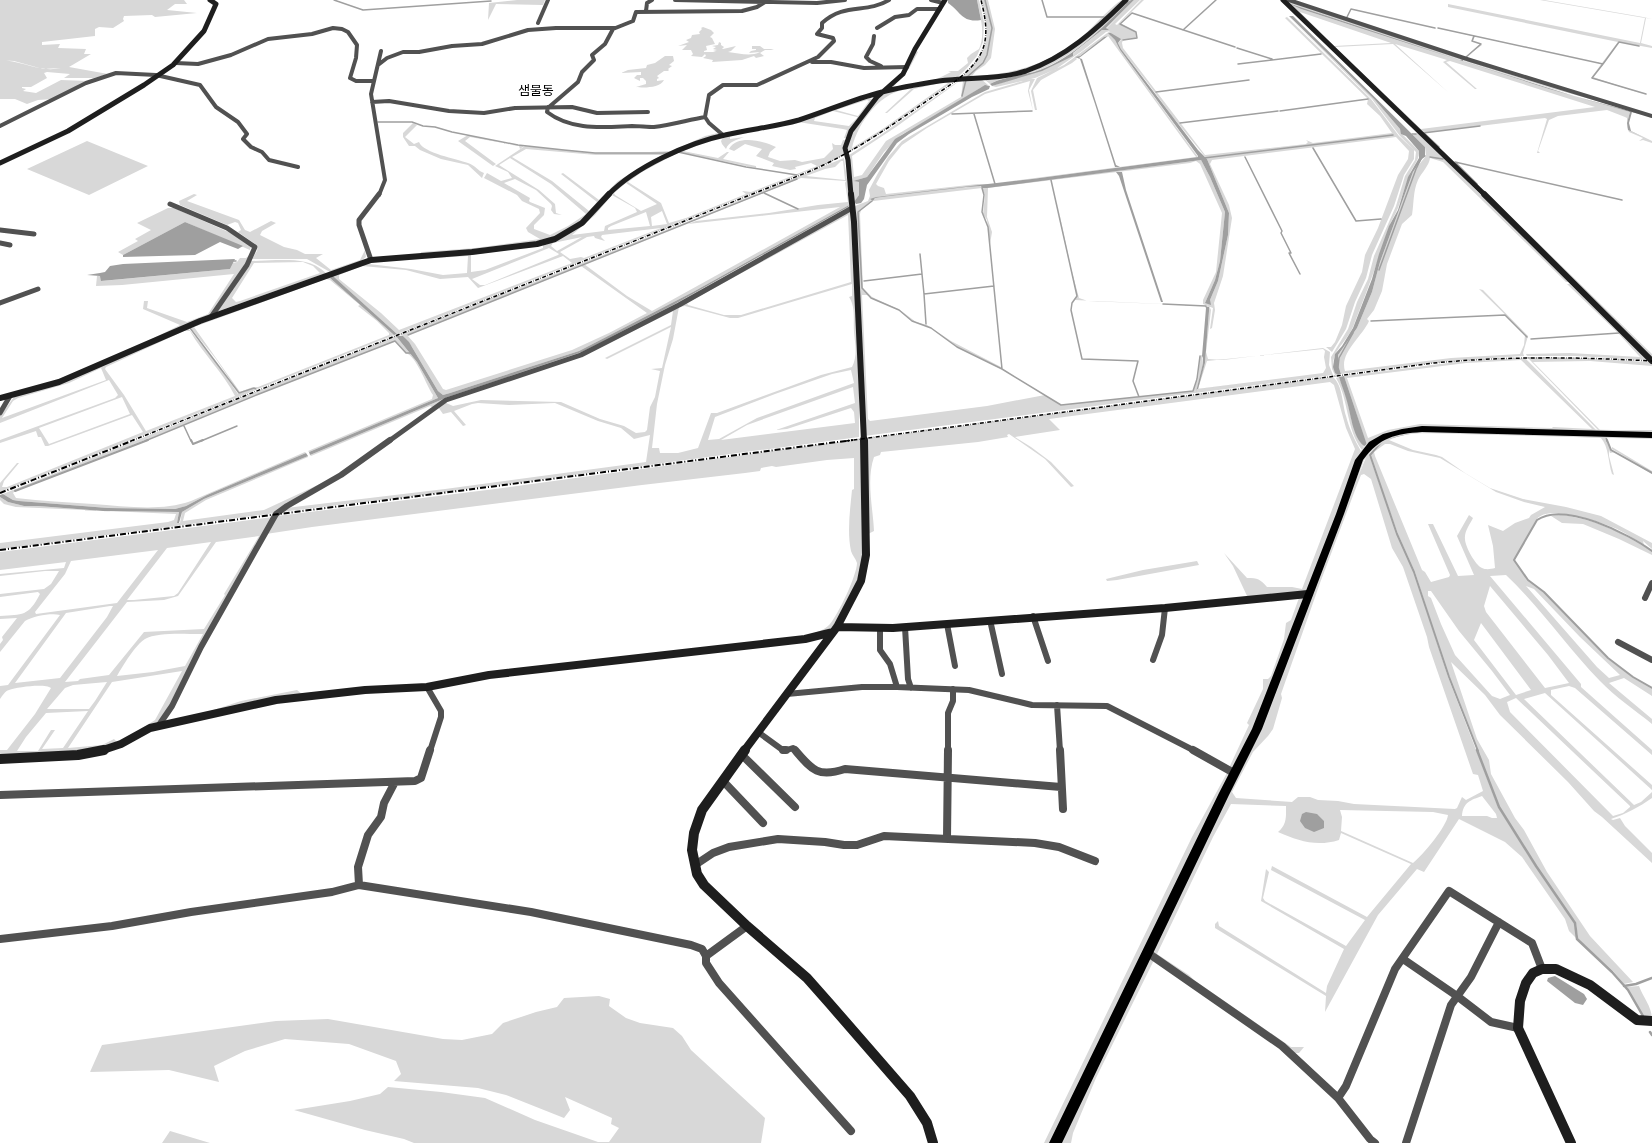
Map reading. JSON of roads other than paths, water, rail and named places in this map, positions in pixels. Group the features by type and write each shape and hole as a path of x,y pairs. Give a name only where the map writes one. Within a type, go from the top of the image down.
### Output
{"main road":[{"path":"1055,1143 1234,773 1257,729 1340,514 1359,460 1373,442 1380,438 1404,431 1440,428 1652,435"}],"street":[{"path":"0,163 68,131 159,76 176,63 204,31 216,4 210,0"},
{"path":"538,23 548,0"},
{"path":"646,11 647,3 652,0"},
{"path":"675,0 765,2 845,0"},
{"path":"723,135 709,123 705,117 708,96 721,86 754,86 818,57 834,41 833,38 818,34 822,28 822,23 826,18 842,10 882,4 889,0"},
{"path":"931,0 944,2 915,49 907,67 898,79 882,92 851,131 845,148 848,160 852,208 865,458 866,555 860,586 835,630 758,732 702,810 697,822 693,842 697,874 704,885 747,926 807,978 910,1096 927,1123 933,1143"},
{"path":"0,398 59,382 212,317 371,260 472,252 537,244 555,239 582,223 598,208 612,190 633,174 679,150 723,135 798,120 882,92 940,81 1007,76 1039,66 1060,56 1086,37 1126,0"},
{"path":"1285,1 1557,88 1652,116"},
{"path":"1285,1 1510,219 1652,361"},
{"path":"378,65 387,58 403,52 419,52 452,46 482,44 528,30 556,28 614,28 633,21 636,12 742,11 757,7 765,2"},
{"path":"877,28 895,17 910,15 916,9 940,9"},
{"path":"176,63 198,64 234,54 268,39 312,34 334,28 342,29 348,32 357,45 356,58 350,78 356,82 373,81"},
{"path":"614,28 607,42 592,55 594,60 582,72 578,82 558,97 548,107 547,112 554,117 589,128 640,126 653,127 705,117"},
{"path":"874,36 866,57 873,63 885,67"},
{"path":"371,260 359,225 359,220 381,192 385,180 371,94 373,81 382,52"},
{"path":"806,63 831,62 864,68 907,67"},
{"path":"0,126 94,80 116,74 159,76 200,85 216,107 242,126 247,134 243,139 245,142 262,152 269,160 298,167"},
{"path":"372,102 389,101 443,111 484,113 515,108 548,107 576,107 597,113 648,112"},
{"path":"170,204 227,228 255,247 255,250 247,265 212,317"},
{"path":"159,725 172,706 201,647 276,514 287,506 341,475 446,400 581,355 679,305 852,208"},
{"path":"0,230 34,234"},
{"path":"0,244 10,245"},
{"path":"0,303 38,289"},
{"path":"0,413 10,396"},
{"path":"1646,598 1652,583"},
{"path":"0,759 78,755 102,751 121,744 150,728 159,725 276,700 365,690 427,687 489,675 798,640 835,630 905,627 1033,616 1166,608 1308,594"},
{"path":"1153,660 1162,635 1166,608"},
{"path":"1033,616 1048,661"},
{"path":"990,620 1002,674"},
{"path":"947,624 955,666"},
{"path":"905,627 908,679 911,688"},
{"path":"880,628 880,650 890,664 897,687"},
{"path":"1618,642 1652,660"},
{"path":"0,795 126,789 415,781 421,778 441,717 440,711 427,687"},
{"path":"787,694 862,687 953,689 984,692 1016,702 1032,705 1107,706 1234,773"},
{"path":"947,839 948,713 953,701 953,689"},
{"path":"1057,705 1063,809"},
{"path":"758,732 784,752 792,748 812,770 820,773 832,774 846,769 1062,787"},
{"path":"742,756 795,807"},
{"path":"724,781 763,823"},
{"path":"359,885 358,867 368,835 381,817 384,803 395,782"},
{"path":"695,865 713,854 729,847 778,839 856,845 884,836 1035,843 1059,847 1095,861"},
{"path":"0,939 112,926 199,911 332,892 359,885 531,912 691,945 702,949 706,956 706,963 719,983 851,1131"},
{"path":"1338,1098 1346,1086 1395,969 1403,960 1449,891 1532,943 1542,969"},
{"path":"1406,1143 1430,1065 1451,1005 1471,977 1499,922"},
{"path":"706,956 747,926"},
{"path":"1148,953 1282,1046 1338,1098 1375,1143"},
{"path":"1403,960 1457,996 1491,1022 1518,1028"},
{"path":"1571,1143 1518,1028 1520,1001 1526,983 1533,973 1542,969 1556,969 1590,985 1637,1020 1652,1021"}],"waterway":[{"path":"334,0 363,10 491,1"},
{"path":"967,77 983,63 987,55 992,28 985,0"},
{"path":"1042,0 1047,17 1104,17"},
{"path":"1183,30 1216,0"},
{"path":"1346,19 1351,9 1435,28"},
{"path":"1123,40 1137,38 1136,32 1120,24 1132,13 1183,30"},
{"path":"1438,28 1603,64"},
{"path":"1183,30 1235,47"},
{"path":"1465,58 1481,44 1472,41 1474,36"},
{"path":"1603,64 1619,42 1639,46"},
{"path":"1237,48 1272,59"},
{"path":"1238,64 1321,54"},
{"path":"1603,64 1592,78 1646,94"},
{"path":"962,96 966,80"},
{"path":"1156,92 1249,80"},
{"path":"1280,111 1368,99"},
{"path":"952,114 1032,111"},
{"path":"1180,123 1278,111"},
{"path":"974,114 995,184"},
{"path":"378,122 412,122 423,126 435,127 452,132 518,145 564,150 595,153 669,153"},
{"path":"1423,133 1480,126"},
{"path":"1424,133 1439,147"},
{"path":"1204,158 1393,135"},
{"path":"1313,148 1356,221 1381,219"},
{"path":"678,152 746,167 797,175"},
{"path":"1245,157 1282,231 1281,233 1291,253 1289,253 1300,274"},
{"path":"1379,270 1416,169 1422,157"},
{"path":"1430,157 1443,159"},
{"path":"1455,162 1622,200"},
{"path":"1456,163 1477,184"},
{"path":"408,335 797,179"},
{"path":"1051,180 1077,296 1072,303 1071,310 1082,359 1138,361 1133,381 1139,397"},
{"path":"982,188 984,195 982,212 988,227 994,286"},
{"path":"764,193 798,209"},
{"path":"872,201 858,212 862,288 871,298 899,310 912,321 931,328 957,347 1002,369"},
{"path":"920,254 922,274"},
{"path":"864,281 922,274"},
{"path":"922,274 924,294"},
{"path":"924,294 994,286"},
{"path":"994,286 1002,369"},
{"path":"924,294 926,324"},
{"path":"1163,304 1206,306"},
{"path":"1371,321 1505,315 1527,337"},
{"path":"190,328 239,393 254,388 256,389"},
{"path":"1338,367 1339,358 1353,333"},
{"path":"1531,339 1619,333"},
{"path":"145,441 259,394 395,341 406,353 411,353"},
{"path":"1139,397 1193,391 1197,379 1200,356"},
{"path":"1002,369 1061,405 1139,397"},
{"path":"184,426 191,441"},
{"path":"201,441 237,426"},
{"path":"1389,438 1410,433"},
{"path":"1595,436 1606,437 1607,441"},
{"path":"15,491 148,440"},
{"path":"191,440 193,444 203,440"},
{"path":"1607,440 1611,450 1652,473"},
{"path":"1382,441 1370,455 1397,534 1414,572 1449,677 1478,751"},
{"path":"1652,551 1628,536 1613,529 1596,522 1563,514 1549,515 1537,520 1514,560 1528,580 1544,592 1608,658 1633,677 1652,688"},
{"path":"1477,750 1499,807 1536,866 1575,923 1577,939 1624,986"},
{"path":"1624,986 1636,984 1652,978"},
{"path":"1624,986 1643,1016"}],"railway":[{"path":"131,441 825,165 856,148 901,119 952,83 972,66 982,51 986,32 981,0"},
{"path":"846,441 1434,363 1489,359 1543,358 1652,361"},
{"path":"0,493 134,440"},
{"path":"0,550 853,440"}],"district":[{"name":"샘물동","path":"536,90"}]}
